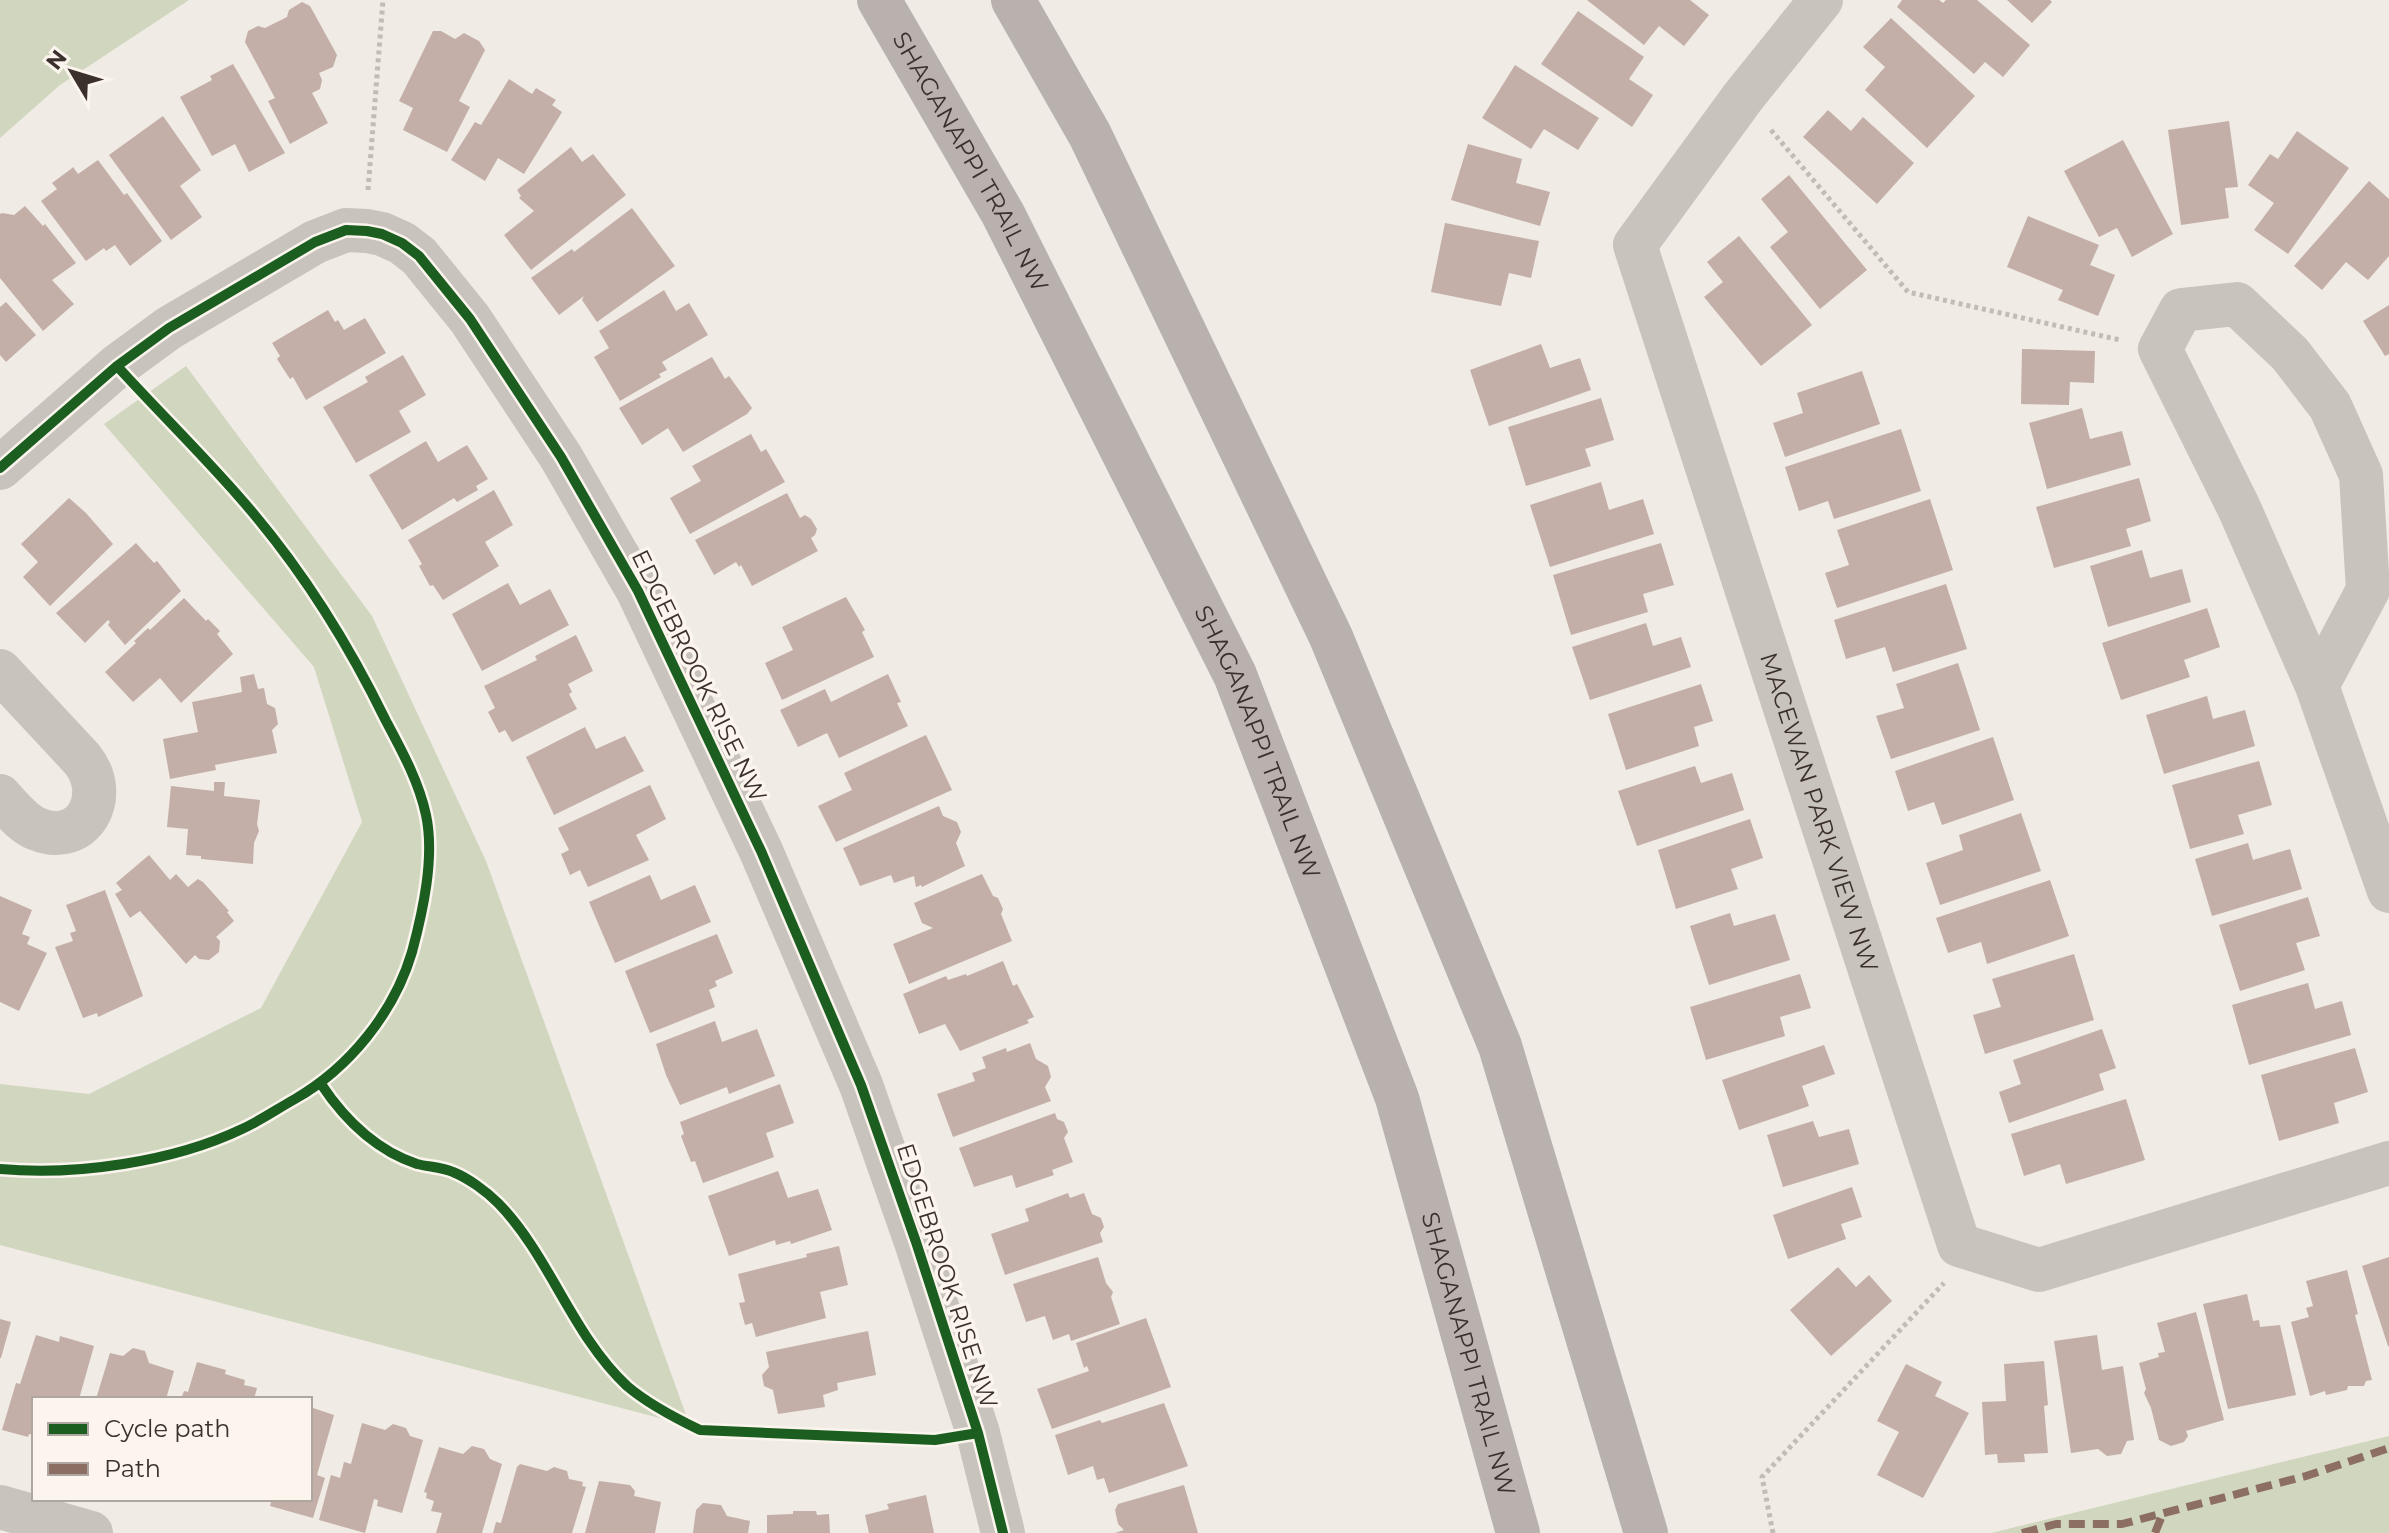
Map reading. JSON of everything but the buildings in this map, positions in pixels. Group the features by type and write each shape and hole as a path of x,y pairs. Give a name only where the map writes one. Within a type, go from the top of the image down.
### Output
{"main road":[{"name":"SHAGANAPPI TRAIL NW","path":"879,0 1003,214 1235,675 1397,1098 1518,1533"},
{"path":"1013,0 1090,135 1331,637 1500,1046 1646,1533"}],"street":[{"name":"MACEWAN PARK VIEW NW","path":"1821,0 1743,97 1635,245 1959,1245"},
{"name":"EDGEBROOK RISE NW","path":"0,468 117,366 169,328 315,242 346,230 367,231 402,243 419,256 470,319 561,457 645,606 761,851 861,1085 978,1433 1003,1533"},
{"path":"2317,686 2368,590 2361,475 2330,406 2290,354 2237,304 2181,310 2160,349 2239,508 2317,686 2389,891"},
{"path":"0,671 91,770 96,783 96,798 82,822 59,833 34,829 0,796"},
{"path":"1959,1245 2039,1270 2389,1163"},
{"path":"0,1507 91,1533"}],"path":[{"path":"367,231 383,0"},
{"path":"1743,97 1908,292 2160,349"},
{"path":"1773,1533 1762,1477 1931,1299 1946,1281 1959,1245"}],"green space":[{"path":"0,0 189,0 60,85 0,138"},
{"path":"186,366 372,616 486,861 690,1426 0,1245 0,1084 89,1094 261,1008 362,822 314,667 104,424"},
{"path":"2389,1436 2389,1533 1991,1533"}],"marked path":[{"path":"2022,1533 2056,1524 2122,1524 2306,1476 2389,1448"},
{"path":"2155,1533 2163,1513"}],"cycle path":[{"path":"0,468 117,366 169,328 315,242 346,230 367,231 402,243 419,256 470,319 561,457 638,591 761,851 861,1085 978,1433 1003,1533"},
{"path":"0,1169 91,1168 186,1150 249,1126 315,1086 334,1072 367,1037 394,996 412,952 426,884 428,831 419,791 398,744 339,634 262,524 117,366"},
{"path":"321,1084 340,1110 374,1142 417,1164 459,1175 493,1198 532,1247 608,1366 635,1393 671,1416 700,1430 935,1440 978,1433"}]}
